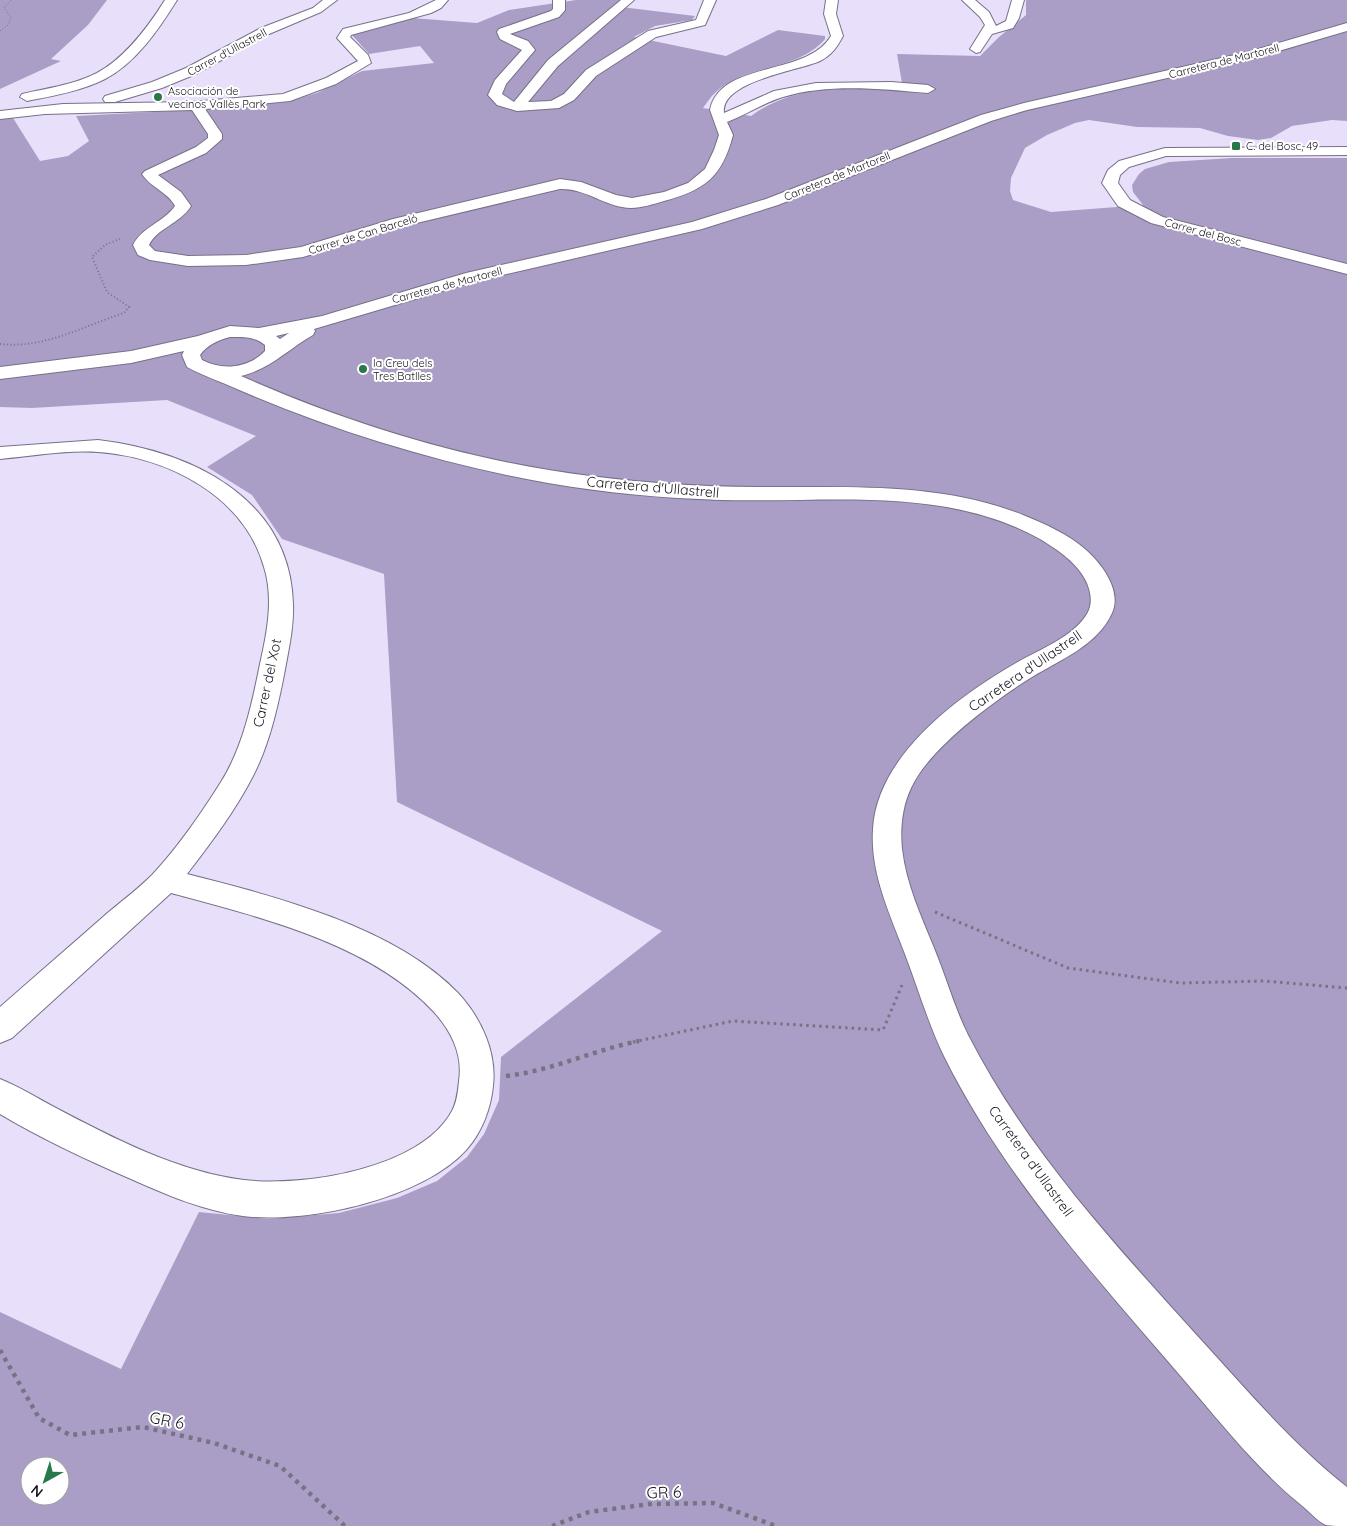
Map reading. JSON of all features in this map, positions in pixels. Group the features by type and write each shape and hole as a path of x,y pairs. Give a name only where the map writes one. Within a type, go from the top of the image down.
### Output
{"street":[{"path":"0,103 93,80 110,70 144,36 171,0"},
{"name":"Carrer d'Ullastrell","path":"0,115 105,100 157,86 191,71 265,31 317,10 331,0"},
{"path":"44,110 196,106 285,98 312,89 365,63 364,58 343,38 347,32 423,12 439,6 442,0"},
{"path":"559,0 559,10 555,14 503,32 504,36 524,44 529,50 517,66 500,83 495,95 502,102 517,107 544,108 561,103 591,73 652,34 701,22 710,0"},
{"path":"517,107 553,63 628,0"},
{"name":"Carrer de Can Barceló","path":"146,237 141,245 144,251 150,255 188,261 246,260 303,252 399,222 560,184 577,185 619,202 643,202 678,192 704,180 720,156 726,135 719,120 717,106 723,96 736,86 760,75 820,57 828,51 837,36 830,14 832,0"},
{"path":"968,0 990,21 990,30 976,49"},
{"path":"990,30 1004,28 1012,22 1018,0"},
{"name":"Carretera de Martorell","path":"2,378 131,357 202,341 235,331 261,333 325,320 472,277 653,237 736,214 969,124 1024,107 1296,44 1347,28"},
{"path":"1296,44 1347,33"},
{"path":"719,120 777,95 813,87 864,84 928,89"},
{"path":"146,237 177,215 183,206 179,196 158,183 150,174 163,166 204,148 215,139 215,134 196,106"},
{"name":"Carrer del Bosc","path":"1347,151 1165,152 1124,164 1113,173 1110,183 1124,203 1157,220 1347,268"},
{"name":"Carretera de Martorell","path":"2,378 141,367 241,370 267,357 325,320"},
{"path":"261,333 274,343 267,357"},
{"path":"202,341 191,355 194,363 206,369"},
{"name":"Carretera d'Ullastrell","path":"267,357 264,377 272,389 293,405"},
{"name":"Carretera d'Ullastrell","path":"206,369 293,405 462,458 518,471 594,483 717,493 871,494 967,503 995,510 1019,520 1067,546 1082,560 1097,579 1103,595 1102,609 1078,638 1020,672 970,708 943,731 903,775 891,801 887,842 899,897 956,1046 1001,1125 1106,1262 1277,1454 1347,1514"},
{"name":"Carrer del Xot","path":"0,453 66,446 98,446 128,449 163,457 193,471 225,491 243,507 272,555 281,602 273,664 254,742 232,788 166,880 0,1028"},
{"path":"0,1095 71,1135 148,1169 200,1188 246,1198 297,1197 355,1190 393,1176 424,1161 452,1140 472,1110 479,1078 476,1051 464,1023 439,996 398,963 346,937 298,919 166,880"}],"path":[{"path":"0,31 8,25 11,17 4,8 11,0"},
{"path":"0,344 33,346 124,313 129,307 113,300 108,294 99,278 100,271 92,257 100,248 112,240 146,237"},
{"path":"899,897 1068,968 1180,983 1264,981 1347,988"},
{"path":"479,1078 523,1074 608,1047 733,1021 883,1030 903,982"},
{"name":"GR 6","path":"0,1350 39,1418 70,1435 143,1427 214,1443 280,1466 345,1526"},
{"name":"GR 6","path":"552,1526 589,1512 650,1504 713,1503 776,1526"}],"shaded area":[{"path":"0,0 107,0 88,25 51,59 61,61 0,89"},
{"path":"576,0 620,0 613,6 695,16 692,20 655,26 634,37 726,56 778,30 825,36 825,39 813,50 800,57 756,71 727,83 713,95 703,108 751,116 768,105 805,93 844,88 903,89 897,54 980,56 999,37 1026,15 1026,0 1347,0 1347,121 1332,120 1292,126 1271,138 1258,140 1228,136 1200,128 1137,127 1089,120 1075,123 1047,135 1025,148 1011,178 1010,191 1013,200 1051,212 1143,205 1133,192 1132,185 1139,174 1145,169 1169,162 1232,158 1347,158 1347,1526 0,1526 0,1312 121,1369 199,1212 268,1219 339,1213 397,1198 437,1181 467,1157 484,1134 499,1100 501,1057 662,931 397,802 384,574 282,539 252,495 207,467 256,436 167,400 32,408 0,407 0,119 13,118 40,161 68,156 89,141 76,116 286,102 317,93 362,71 434,63 420,46 369,54 352,35 356,32 412,18 477,23 509,10"}],"place":[{"name":"Asociación de vecinos Vallès Park","path":"158,97"},
{"name":"C. del Bosc, 49","path":"1236,146"},
{"name":"la Creu dels Tres Batlles","path":"363,369"}]}
